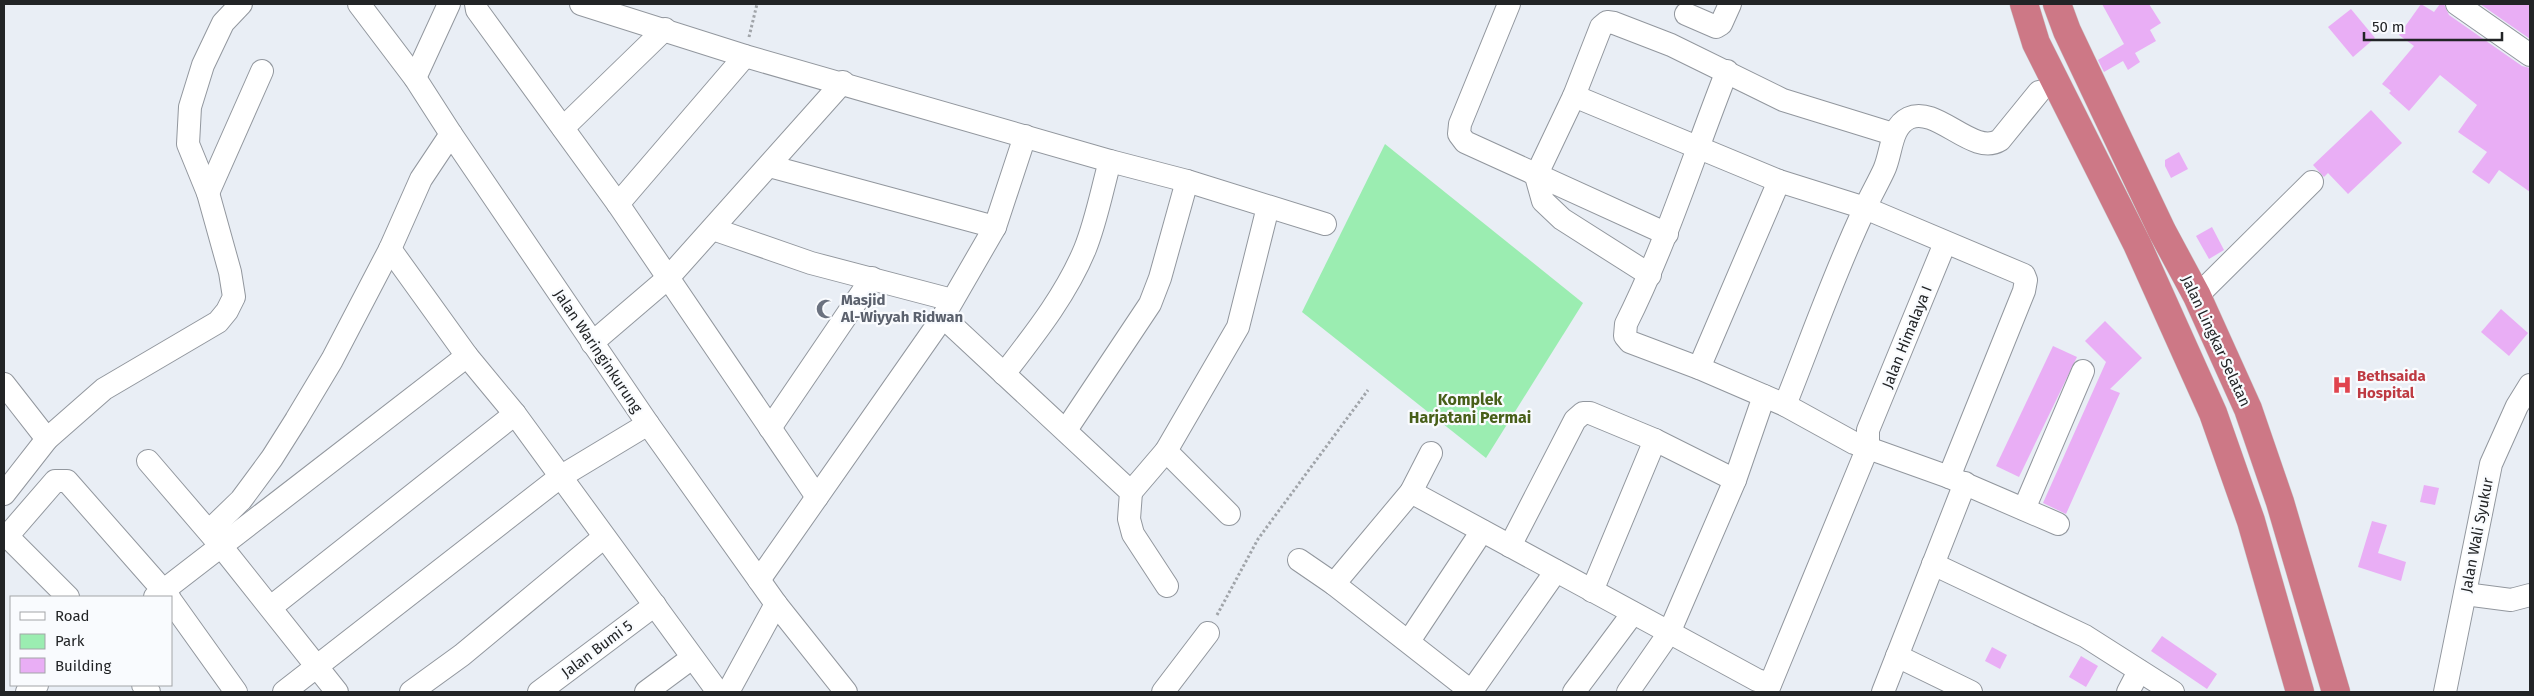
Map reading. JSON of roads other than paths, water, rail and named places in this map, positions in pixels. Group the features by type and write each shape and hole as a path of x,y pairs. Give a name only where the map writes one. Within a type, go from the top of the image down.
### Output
{"highway":[{"name":"Jalan Lingkar Selatan","path":"2024,4 2036,43 2137,244 2213,413 2251,520 2300,692"},
{"name":"Jalan Lingkar Selatan","path":"2057,4 2067,31 2162,231 2197,296 2248,410 2280,502 2336,692"},
{"path":"2137,244 2162,231"}],"street":[{"path":"4,494 47,439 104,390 218,322 227,311 234,297 230,272 208,193 188,144 190,107 203,66 223,23 241,4"},
{"path":"415,78 449,4"},
{"path":"476,4 477,10 618,204 817,497"},
{"path":"581,4 665,29 745,56 843,82 1110,162 1188,181 1325,224"},
{"path":"1509,4 1460,124 1459,134 1465,142 1536,176 1667,234"},
{"path":"1671,45 1688,9 1716,26 1721,24 1730,4"},
{"path":"2457,4 2530,55"},
{"name":"Jalan Waringinkurung","path":"354,6 415,78 450,134 648,424 758,580 846,692"},
{"path":"1650,275 1562,218 1543,202 1536,176 1574,96 1601,27 1606,22 1614,23 1671,45 1783,100 1893,134"},
{"path":"563,128 665,29"},
{"path":"618,204 745,56"},
{"path":"208,193 262,71"},
{"path":"1727,71 1696,148 1667,234 1650,275 1626,324 1625,336 1630,342 1699,368 2058,524"},
{"path":"592,343 668,278 843,82"},
{"path":"1785,405 1865,208 1890,156 1893,134 1906,119 1914,116 1935,120 1982,143 1994,144 2000,140 2039,92"},
{"path":"1574,96 1779,181 1865,208 1945,243 2020,272 2026,280 2024,292 1957,480 1933,564 1883,692"},
{"path":"67,596 11,540 10,533 55,481 67,481 165,596 215,538 272,458 332,360 390,249 421,179 450,134"},
{"path":"758,580 948,309 995,227 1025,136"},
{"path":"1004,374 1040,327 1070,279 1085,248 1110,162"},
{"path":"769,166 995,227"},
{"path":"1066,430 1150,304 1160,278 1188,181"},
{"path":"1699,368 1779,181"},
{"path":"2197,296 2312,182"},
{"path":"1167,586 1133,534 1129,519 1132,492 1166,451 1238,327 1268,207"},
{"path":"712,229 811,263 872,278 948,309 1004,374 1132,492"},
{"name":"Jalan Himalaya I","path":"1761,687 1945,243"},
{"path":"390,249 467,356 515,414 603,538 655,605 718,692"},
{"path":"770,428 872,278"},
{"path":"215,538 467,356"},
{"path":"2024,509 2083,371"},
{"path":"4,384 47,439"},
{"name":"Jalan Wali Syukur","path":"2445,692 2491,464 2517,406 2530,385"},
{"path":"1628,692 1669,633 1735,480 1764,396"},
{"path":"1510,546 1575,420 1583,413 1590,413 1655,440 1735,480"},
{"path":"271,606 515,414"},
{"path":"284,692 560,476 648,424"},
{"path":"1592,591 1655,440"},
{"path":"1166,451 1229,514"},
{"path":"1334,584 1411,492 1431,453"},
{"path":"148,461 271,606 337,692"},
{"path":"1411,492 1669,633 1761,687"},
{"path":"1409,641 1482,531"},
{"path":"411,692 462,655 603,538"},
{"path":"1299,560 1409,641 1472,692 1556,571"},
{"path":"1933,564 2085,636 2173,692"},
{"path":"2465,594 2511,600 2530,595"},
{"path":"728,692 776,604"},
{"path":"172,605 236,692"},
{"name":"Jalan Bumi 5","path":"539,692 655,605"},
{"path":"1574,692 1633,613"},
{"path":"1163,692 1208,633"},
{"path":"1897,656 1971,692"},
{"path":"646,692 692,658"},
{"path":"2128,692 2139,671"}],"place":[{"name":"Masjid Al-Wiyyah Ridwan","path":"826,309"},
{"name":"Bethsaida Hospital","path":"2342,385"}],"district":[{"name":"Komplek Harjatani Permai","path":"1470,408"}]}
